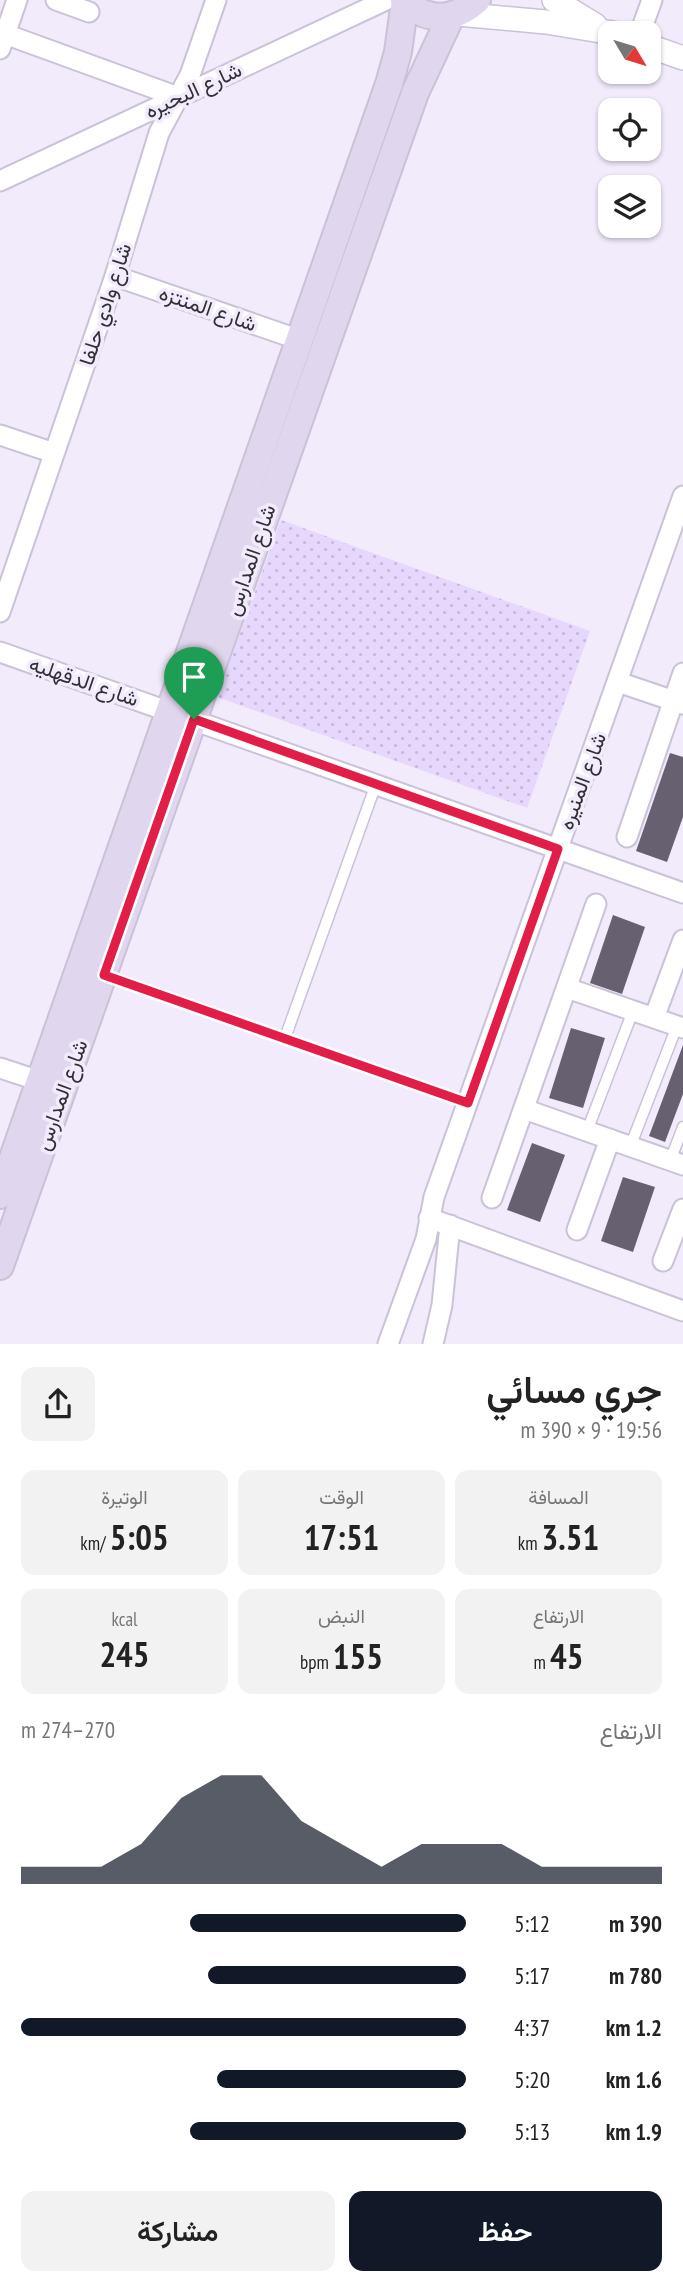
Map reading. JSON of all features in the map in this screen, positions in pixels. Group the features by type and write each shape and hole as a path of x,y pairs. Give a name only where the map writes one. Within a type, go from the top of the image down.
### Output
{"main road":[{"path":"399,0 431,17 462,10"},
{"name":"شارع المدارس","path":"0,1195 104,975 182,715 300,340 389,84 399,44 399,0"},
{"name":"شارع المدارس","path":"0,1266 52,1085 182,715 415,93 462,10"}],"street":[{"path":"17,0 3,41 178,97"},
{"path":"56,0 89,12"},
{"name":"شارع وادي حلفا","path":"0,612 115,276 159,133 190,75 216,0"},
{"name":"شارع البحيره","path":"0,181 178,97 399,0"},
{"path":"554,0 598,26"},
{"path":"644,21 652,0"},
{"path":"462,10 598,30"},
{"path":"662,51 683,58"},
{"name":"شارع المنتزه","path":"115,276 300,340"},
{"path":"0,435 54,453"},
{"name":"شارع المنيره","path":"388,1343 426,1239 434,1197 683,496"},
{"name":"شارع الدقهليه","path":"0,652 683,893"},
{"path":"627,837 678,702 683,674"},
{"path":"618,682 678,702"},
{"path":"492,1198 596,904"},
{"path":"654,1018 683,940"},
{"path":"567,988 680,1027"},
{"path":"0,1068 52,1085"},
{"path":"524,1109 676,1163"},
{"path":"577,1230 610,1139"},
{"path":"663,1261 683,1209"},
{"path":"429,1218 683,1311"},
{"path":"435,1343 442,1305 450,1225"}],"lane":[{"path":"285,1038 376,784"},
{"path":"104,975 468,1103"},
{"path":"587,1132 633,1011"},
{"path":"631,1147 680,1027"},
{"path":"676,1163 683,1127"}],"shaded area":[{"path":"281,520 590,631 527,808 217,697"}],"building":[{"path":"670,753 683,757 683,817 667,862 636,851"},
{"path":"613,915 645,927 622,994 590,983"},
{"path":"571,1028 605,1038 583,1108 549,1098"},
{"path":"683,1045 683,1094 665,1142 649,1136"},
{"path":"532,1143 565,1155 540,1222 507,1210"},
{"path":"623,1177 655,1187 633,1252 601,1241"}],"route":[{"path":"194,719 558,849 468,1103 104,975 194,719"}]}
